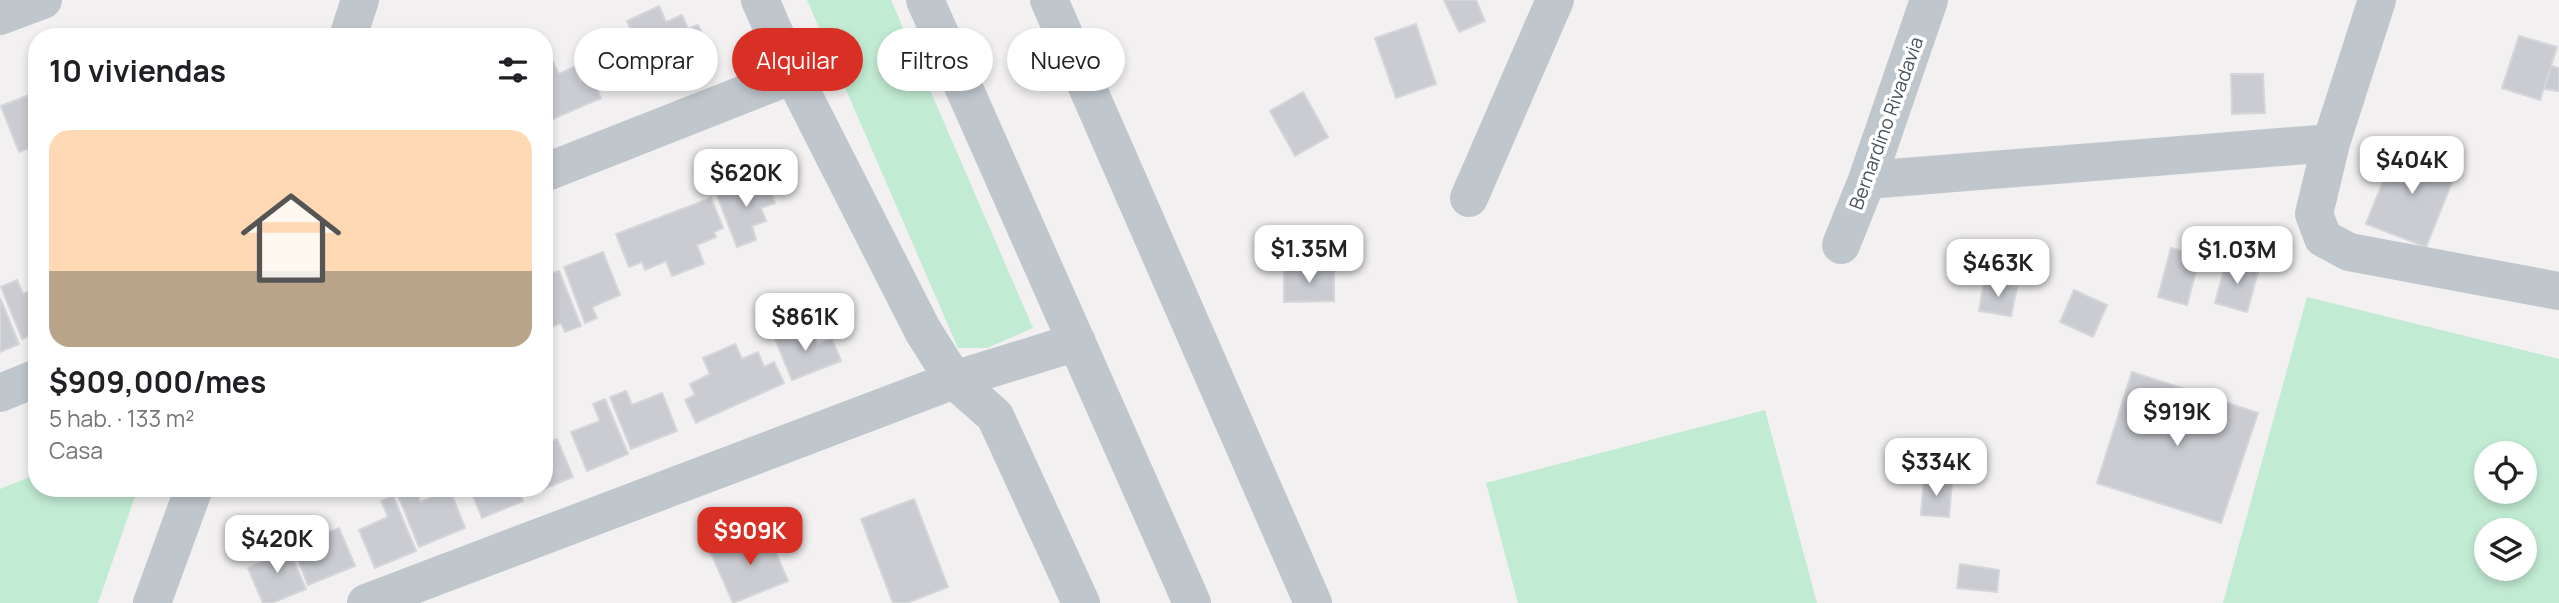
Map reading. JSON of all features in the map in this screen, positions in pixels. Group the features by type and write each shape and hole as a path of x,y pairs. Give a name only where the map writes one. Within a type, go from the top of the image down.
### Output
{"street":[{"path":"0,16 43,0"},
{"path":"351,28 360,0"},
{"path":"760,0 772,28"},
{"path":"925,0 1192,603"},
{"path":"1049,0 1313,603"},
{"path":"1469,198 1555,0"},
{"name":"Bernardino Rivadavia","path":"1841,245 1867,180 1929,0"},
{"path":"2377,0 2331,143 2314,214 2323,238 2349,252 2559,291"},
{"path":"553,169 752,91"},
{"path":"801,91 923,331 954,380 995,416 1081,603"},
{"path":"1867,180 2331,143"},
{"path":"366,603 954,380 1077,342"},
{"path":"0,394 28,382"},
{"path":"152,603 191,497"}],"green space":[{"path":"807,0 891,0 903,28 877,28 877,91 930,91 1033,328 987,348 958,348 846,91 863,91 863,28 819,28"},
{"path":"2307,297 2559,359 2559,603 2223,603"},
{"path":"1765,410 1817,603 1518,603 1486,483"},
{"path":"28,478 28,497 135,497 98,603 0,603 0,489"}],"building":[{"path":"1444,0 1476,0 1485,21 1459,32"},
{"path":"659,6 666,22 682,15 688,28 630,28 627,21"},
{"path":"1416,24 1436,84 1396,98 1375,38"},
{"path":"2519,36 2557,47 2540,100 2502,88"},
{"path":"553,62 559,74 574,67 574,91 598,91 601,98 553,119"},
{"path":"2551,66 2559,68 2559,91 2544,89"},
{"path":"2231,74 2263,74 2265,113 2232,114"},
{"path":"1303,92 1328,137 1295,156 1270,111"},
{"path":"28,96 28,148 19,152 1,106"},
{"path":"2398,144 2458,167 2426,247 2366,224"},
{"path":"765,177 775,203 761,208 766,221 752,226 756,240 737,247 717,195"},
{"path":"711,198 723,228 714,232 716,237 697,245 704,264 672,276 666,261 645,270 642,262 629,267 616,234"},
{"path":"2171,248 2200,255 2187,305 2158,297"},
{"path":"603,252 620,295 592,307 597,318 585,323 564,267"},
{"path":"2227,259 2259,268 2247,312 2215,303"},
{"path":"1334,268 1334,301 1284,302 1284,269"},
{"path":"559,271 581,326 565,332 561,323 553,326 553,273"},
{"path":"17,280 23,294 28,292 28,337 22,339 1,287"},
{"path":"1984,282 2017,287 2011,316 1979,311"},
{"path":"2074,290 2107,305 2093,337 2060,322"},
{"path":"0,298 19,344 0,352"},
{"path":"795,325 801,338 812,333 817,344 832,339 841,361 792,380 773,334"},
{"path":"735,344 742,359 758,352 764,367 774,362 784,383 696,423 685,400 695,395 690,384 710,374 703,358"},
{"path":"2132,372 2258,413 2221,523 2097,483"},
{"path":"626,391 632,405 662,393 677,431 631,449 610,397"},
{"path":"605,399 628,454 587,471 571,432 600,421 593,404"},
{"path":"557,439 573,477 553,485 553,441"},
{"path":"1924,479 1952,482 1949,517 1921,515"},
{"path":"393,497 416,551 375,568 359,530 388,517 381,501"},
{"path":"399,497 418,497 420,502 432,497 453,497 465,528 419,547"},
{"path":"474,497 521,497 523,501 482,518"},
{"path":"914,499 948,587 907,603 893,603 861,519"},
{"path":"303,525 309,540 339,528 355,566 308,585 287,532"},
{"path":"766,530 788,581 733,603 711,553"},
{"path":"282,534 306,589 272,603 263,603 248,568 277,555 271,539"},
{"path":"1960,564 1999,570 1997,592 1957,588"}]}
